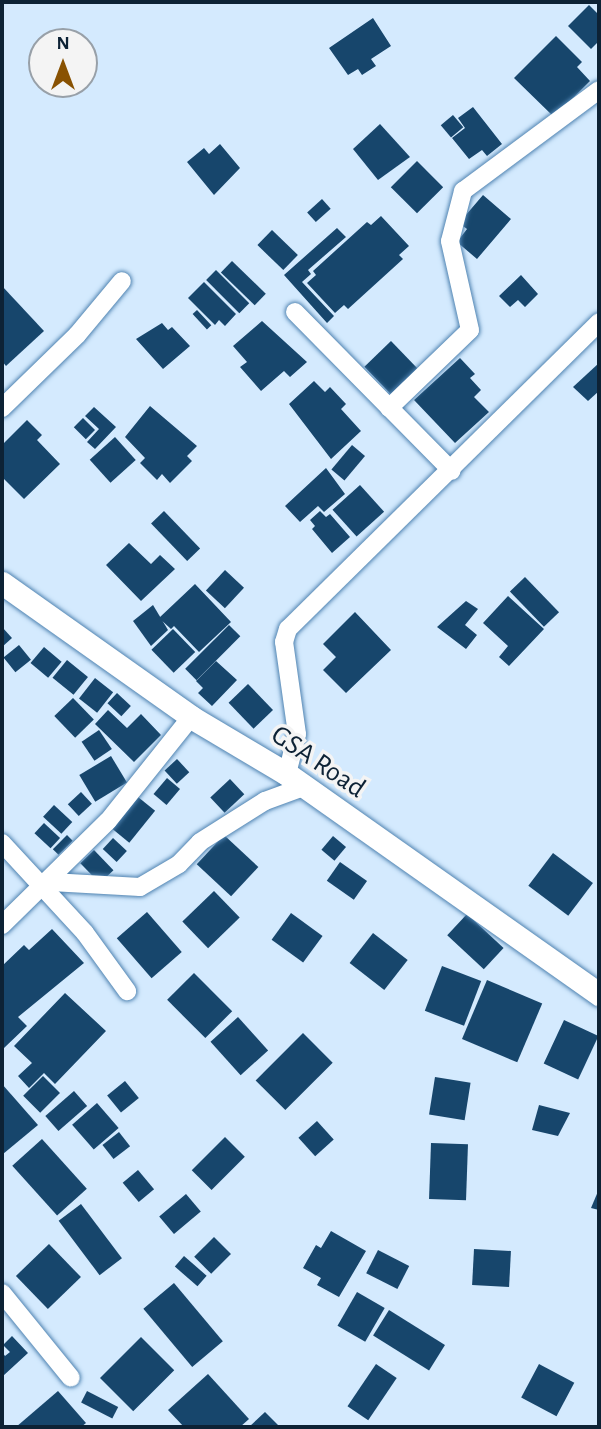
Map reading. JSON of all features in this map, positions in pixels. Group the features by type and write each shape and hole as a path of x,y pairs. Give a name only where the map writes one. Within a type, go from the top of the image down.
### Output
{"street":[{"path":"390,408 470,330 450,241 463,191 599,90"},
{"path":"2,408 77,335 122,281"},
{"path":"295,312 452,471"},
{"path":"48,884 140,887 179,864 200,842 295,780 297,734 284,642 288,629 452,471 599,322"},
{"name":"GSA Road","path":"2,583 191,717 295,780 599,994"},
{"path":"2,925 48,884 108,821 191,717"},
{"path":"2,843 48,884 127,991"},
{"path":"2,1293 71,1378"}],"building":[{"path":"589,5 599,15 599,41 591,49 568,26"},
{"path":"373,18 391,46 371,59 376,66 362,75 358,69 348,75 329,48"},
{"path":"556,36 582,62 577,67 590,81 554,117 514,78"},
{"path":"473,107 502,144 487,156 482,150 469,159 452,138 465,128 458,118"},
{"path":"453,115 463,127 451,138 441,125"},
{"path":"380,124 410,157 378,180 353,149"},
{"path":"220,144 240,168 214,195 187,162 204,148 209,154"},
{"path":"417,161 443,187 417,213 391,187"},
{"path":"483,195 511,219 477,259 457,242 467,229 459,223"},
{"path":"322,199 331,209 316,222 307,212"},
{"path":"381,216 409,246 399,255 403,259 348,309 344,305 335,313 307,283 316,275 313,271 367,222 371,225"},
{"path":"337,228 346,237 308,270 311,274 302,282 334,316 327,323 284,275"},
{"path":"272,230 298,255 283,270 257,245"},
{"path":"232,261 266,294 255,305 221,273"},
{"path":"216,270 249,303 239,313 206,280"},
{"path":"521,275 538,294 525,307 518,300 510,307 499,296"},
{"path":"204,282 236,314 225,326 219,320 215,325 188,298"},
{"path":"2,286 44,331 6,366 2,361"},
{"path":"197,310 211,325 207,329 193,314"},
{"path":"262,321 307,362 290,377 284,371 261,391 240,367 247,362 233,346"},
{"path":"162,323 168,330 172,327 190,346 163,369 136,339"},
{"path":"391,341 420,371 394,397 364,367"},
{"path":"460,358 475,374 470,378 481,390 474,397 489,412 455,443 414,400"},
{"path":"599,363 599,391 588,401 573,387"},
{"path":"314,381 325,392 330,387 346,404 341,409 361,431 331,459 289,404"},
{"path":"150,406 197,446 187,456 192,461 170,483 162,474 157,480 140,463 145,458 125,437"},
{"path":"94,407 116,427 95,449 87,442 99,429 85,416"},
{"path":"83,418 95,430 86,439 74,427"},
{"path":"27,420 42,435 37,440 60,464 24,499 2,477 2,445"},
{"path":"115,437 136,460 110,483 90,460"},
{"path":"352,445 365,456 344,480 331,470"},
{"path":"326,468 345,494 324,512 318,506 300,522 285,506"},
{"path":"360,485 384,512 357,537 333,510"},
{"path":"164,511 200,548 187,561 151,524"},
{"path":"320,511 326,517 330,514 350,537 332,553 312,529 315,526 310,520"},
{"path":"129,543 151,564 160,555 175,569 141,601 106,565"},
{"path":"225,570 244,588 225,608 206,590"},
{"path":"525,577 559,612 544,627 510,592"},
{"path":"195,584 231,622 199,652 174,626 171,629 159,618"},
{"path":"508,596 544,629 509,666 499,657 508,646 483,623"},
{"path":"466,601 478,609 465,625 477,635 466,649 437,627"},
{"path":"153,605 168,630 151,646 133,621"},
{"path":"355,612 391,650 346,693 323,670 336,657 323,644"},
{"path":"229,625 240,636 196,680 185,669"},
{"path":"2,627 12,638 2,647"},
{"path":"173,629 195,652 174,673 151,650"},
{"path":"19,645 31,660 15,672 3,658"},
{"path":"44,647 62,662 48,678 31,663"},
{"path":"67,660 88,677 74,695 53,678"},
{"path":"216,661 237,680 212,706 198,693 203,688 196,681"},
{"path":"95,678 113,692 97,713 79,698"},
{"path":"248,684 273,710 254,729 229,703"},
{"path":"117,693 131,706 121,716 107,703"},
{"path":"73,698 94,720 75,738 54,716"},
{"path":"108,710 127,728 141,714 161,735 134,762 95,724"},
{"path":"99,730 112,749 94,761 82,742"},
{"path":"111,756 127,783 95,802 79,775"},
{"path":"177,759 189,772 177,784 165,771"},
{"path":"167,778 180,789 167,805 154,794"},
{"path":"230,779 244,794 225,813 210,797"},
{"path":"81,792 92,804 79,816 68,804"},
{"path":"138,797 155,811 129,843 112,829"},
{"path":"54,805 72,822 61,834 43,817"},
{"path":"44,823 60,838 51,848 34,833"},
{"path":"67,835 73,841 59,855 53,849"},
{"path":"224,835 258,867 231,896 197,864"},
{"path":"333,836 346,847 334,861 321,850"},
{"path":"113,838 127,851 117,862 103,849"},
{"path":"94,850 113,870 100,883 80,863"},
{"path":"553,853 593,883 568,916 528,886"},
{"path":"340,862 367,881 354,900 327,881"},
{"path":"214,891 240,918 208,948 182,922"},
{"path":"147,912 182,952 152,978 117,938"},
{"path":"291,913 323,936 303,963 272,940"},
{"path":"467,914 504,948 484,969 447,935"},
{"path":"52,929 84,963 18,1017 27,1026 4,1048 2,966 24,945 29,950"},
{"path":"373,933 408,960 384,990 350,963"},
{"path":"442,966 481,981 464,1026 425,1011"},
{"path":"194,973 232,1011 205,1038 167,1000"},
{"path":"487,980 542,1003 517,1062 462,1039"},
{"path":"65,993 106,1031 55,1084 44,1073 29,1088 18,1076 32,1063 14,1046"},
{"path":"238,1017 268,1050 241,1075 211,1042"},
{"path":"564,1020 598,1036 578,1080 544,1064"},
{"path":"303,1033 333,1063 285,1110 256,1080"},
{"path":"43,1076 60,1093 40,1113 23,1096"},
{"path":"435,1077 471,1083 465,1120 429,1115"},
{"path":"125,1081 139,1098 121,1113 107,1095"},
{"path":"2,1084 38,1125 3,1154 2,1153"},
{"path":"74,1091 87,1106 58,1131 45,1116"},
{"path":"97,1103 119,1128 94,1150 72,1125"},
{"path":"539,1105 570,1113 558,1136 532,1130"},
{"path":"317,1121 334,1140 315,1156 298,1138"},
{"path":"119,1132 130,1146 114,1159 102,1145"},
{"path":"225,1137 245,1157 212,1190 192,1170"},
{"path":"42,1139 87,1189 57,1216 12,1166"},
{"path":"431,1143 468,1144 466,1200 429,1199"},
{"path":"138,1170 154,1189 139,1202 123,1183"},
{"path":"599,1189 599,1210 591,1208"},
{"path":"186,1194 201,1212 174,1234 159,1216"},
{"path":"81,1204 122,1258 100,1275 59,1221"},
{"path":"331,1231 366,1251 339,1297 317,1285 321,1278 303,1268 316,1245 321,1248"},
{"path":"214,1237 231,1254 211,1274 194,1257"},
{"path":"49,1244 81,1277 48,1309 16,1276"},
{"path":"474,1249 511,1251 509,1287 472,1285"},
{"path":"378,1250 409,1266 397,1289 366,1273"},
{"path":"184,1256 207,1276 197,1286 175,1267"},
{"path":"174,1283 223,1341 192,1367 143,1309"},
{"path":"357,1292 385,1308 365,1342 337,1326"},
{"path":"389,1310 445,1345 429,1370 373,1335"},
{"path":"12,1336 28,1353 3,1376 2,1352 5,1356 10,1352 3,1345"},
{"path":"141,1337 174,1370 133,1411 100,1378"},
{"path":"376,1364 397,1378 368,1420 347,1406"},
{"path":"539,1364 574,1383 556,1416 521,1398"},
{"path":"208,1374 249,1419 240,1427 184,1427 168,1410"},
{"path":"58,1391 86,1423 81,1427 16,1427"},
{"path":"87,1391 118,1407 112,1418 81,1403"},
{"path":"265,1412 280,1427 249,1427"}]}
